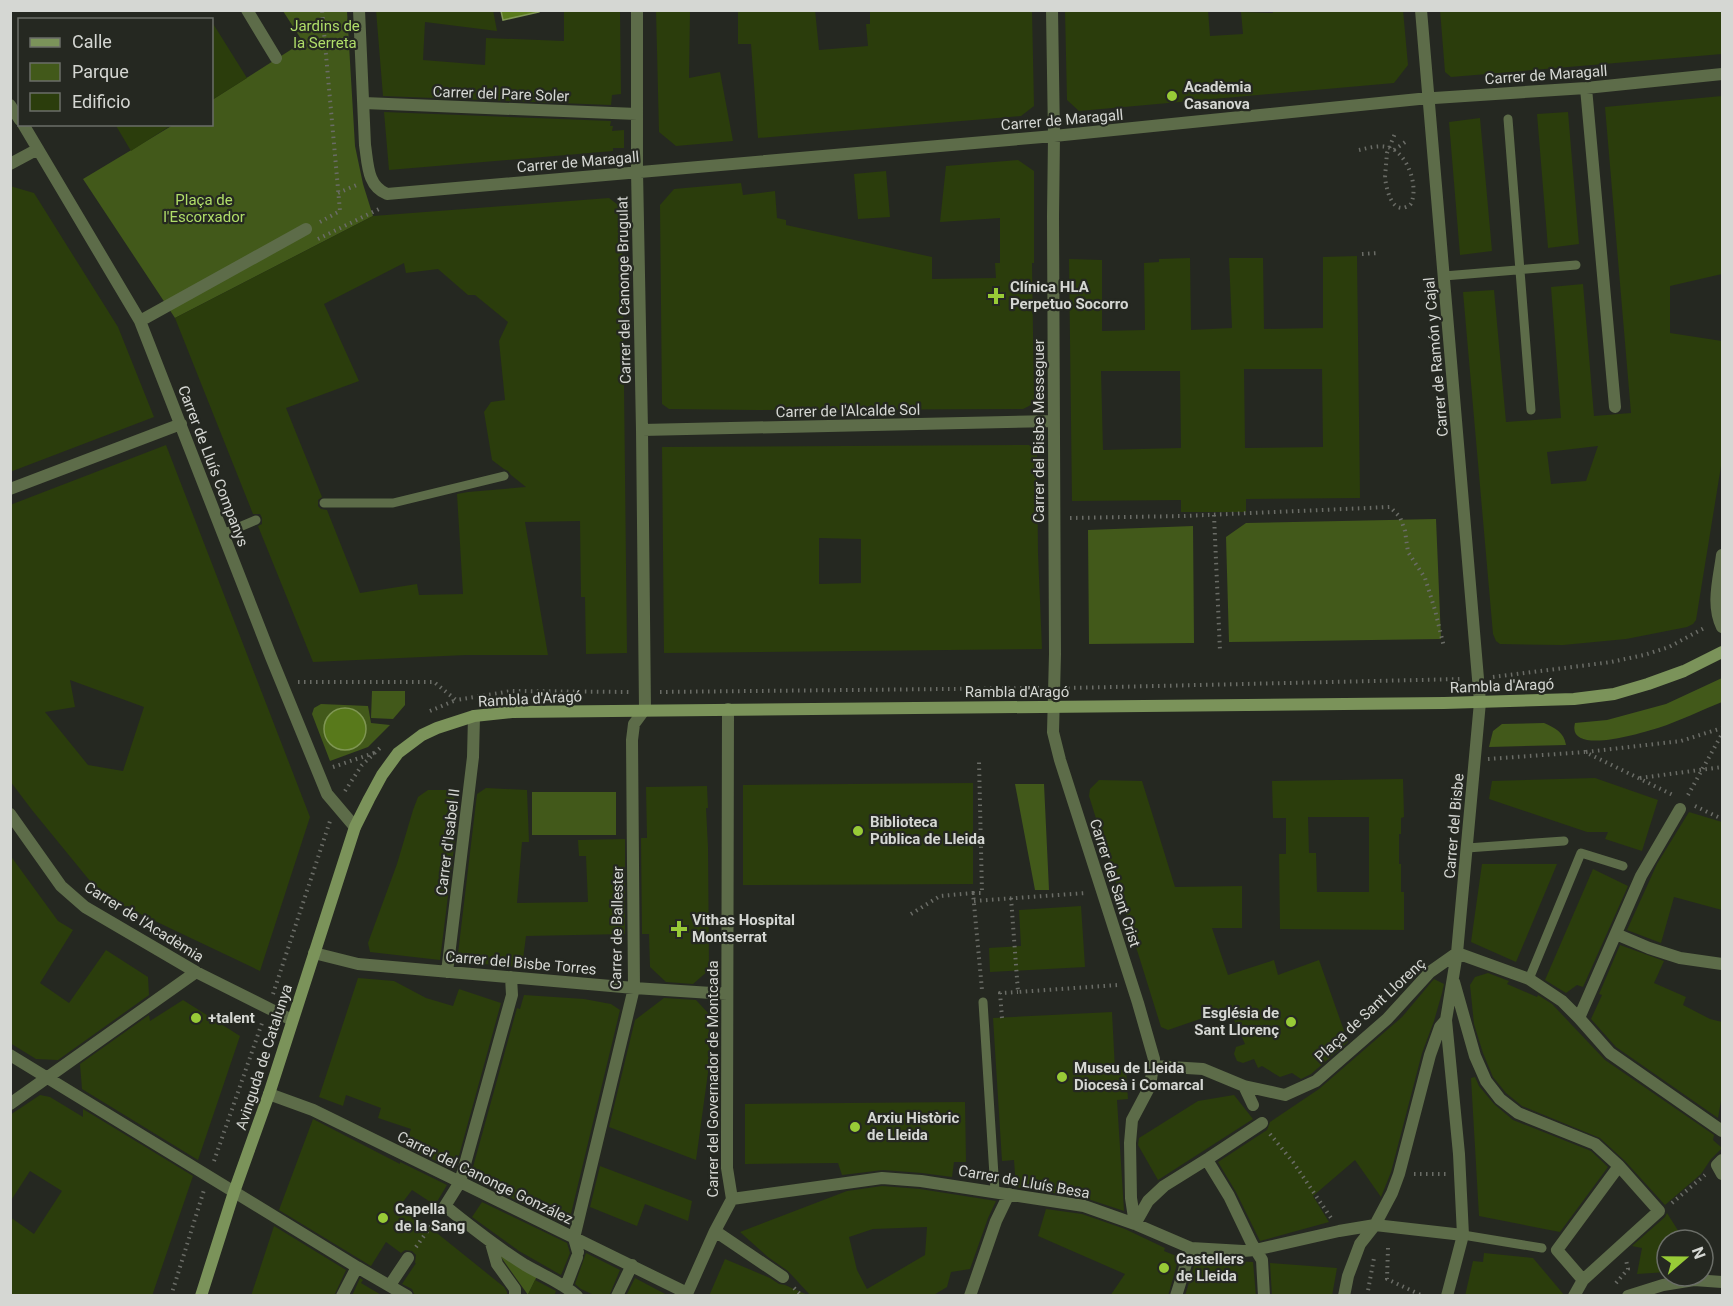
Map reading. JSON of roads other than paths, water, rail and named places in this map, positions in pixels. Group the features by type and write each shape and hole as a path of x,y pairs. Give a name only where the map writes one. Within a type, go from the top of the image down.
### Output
{"main road":[{"name":"Rambla d'Aragó","path":"355,827 382,775 398,753 422,735 474,716 512,712 1480,702 1574,699 1614,694 1648,684 1684,671 1722,652"},
{"name":"Avinguda de Catalunya","path":"201,1296 355,827"}],"street":[{"path":"247,10 276,58"},
{"name":"Carrer de Maragall","path":"358,10 368,165 375,186 379,191 387,194 1054,136 1428,99 1586,88 1722,74"},
{"name":"Carrer del Canonge Brugulat","path":"637,10 637,171 645,710"},
{"name":"Carrer del Bisbe Messeguer","path":"1052,10 1054,136 1053,707"},
{"name":"Carrer de Ramón y Cajal","path":"1421,10 1480,702"},
{"path":"1586,88 1615,406"},
{"name":"Carrer del Pare Soler","path":"364,103 637,114"},
{"name":"Carrer de Lluís Companys","path":"24,126 140,321 327,794 355,827"},
{"path":"10,164 38,149"},
{"path":"140,321 306,229"},
{"name":"Carrer de l'Alcalde Sol","path":"642,430 1054,421"},
{"path":"10,489 181,424"},
{"path":"1721,624 1716,607 1722,555"},
{"name":"Carrer del Bisbe","path":"1446,1020 1457,953 1480,702"},
{"name":"Carrer del Sant Crist","path":"1053,707 1053,732 1056,747 1149,1039 1154,1066"},
{"name":"Carrer del Governador de Montcada","path":"686,1294 732,1199 727,1168 728,709"},
{"name":"Carrer de Ballester","path":"566,1286 577,1254 574,1238 634,988 632,740 634,724 645,710"},
{"name":"Carrer d'Isabel II","path":"447,972 473,757 474,716"},
{"path":"1579,1018 1641,876 1682,805"},
{"name":"Carrer de l'Acadèmia","path":"10,814 61,886 85,907 196,972 292,1020"},
{"path":"1616,934 1680,958 1722,964"},
{"name":"Carrer del Bisbe Torres","path":"314,953 358,964 727,994"},
{"path":"1457,953 1529,979 1562,1001 1610,1053 1722,1131"},
{"name":"Plaça de Sant Llorenç","path":"1244,1086 1285,1095 1316,1080 1387,1019 1430,972 1457,953"},
{"path":"10,1104 196,972"},
{"path":"511,977 512,995 460,1182 445,1206 490,1243 566,1286 577,1296"},
{"path":"1454,979 1475,1056 1486,1081 1500,1099 1518,1113 1595,1144 1619,1166 1659,1211 1583,1280 1574,1296"},
{"path":"1344,1296 1360,1244 1375,1225 1392,1193 1430,1055 1440,1027 1446,1020"},
{"path":"1446,1020 1460,1175 1462,1235 1447,1296"},
{"path":"10,1055 357,1268 407,1296"},
{"path":"1135,1224 1131,1198 1132,1120 1150,1086 1154,1066 1203,1069 1244,1086 1253,1105"},
{"name":"Carrer del Canonge González","path":"269,1094 313,1110 632,1265 686,1294"},
{"path":"1135,1224 1148,1201 1164,1186 1262,1123"},
{"path":"1207,1160 1229,1196 1262,1260 1264,1296"},
{"path":"1583,1280 1557,1250 1619,1166"},
{"name":"Carrer de Lluís Besa","path":"732,1199 882,1178 921,1180 1084,1206 1135,1224 1191,1248 1255,1250 1375,1225 1462,1235"},
{"path":"970,1296 996,1221 1009,1194"},
{"path":"715,1231 783,1277"},
{"path":"490,1243 497,1264 515,1289 515,1296"},
{"path":"1176,1296 1191,1248"},
{"path":"390,1285 408,1258"},
{"path":"617,1296 632,1265"},
{"path":"342,1296 357,1268"},
{"path":"1628,1296 1663,1285 1694,1280 1722,1282"}],"lane":[{"path":"1508,118 1531,410"},
{"path":"1444,276 1576,265"},
{"path":"324,502 393,503 504,476"},
{"path":"223,534 256,520"},
{"path":"1467,848 1564,841"},
{"path":"1529,979 1581,853 1623,866"},
{"path":"983,1002 995,1191"},
{"path":"1462,1235 1542,1248"}],"place":[{"name":"Acadèmia Casanova","path":"1172,96"},
{"name":"Clínica HLA Perpetuo Socorro","path":"996,296"},
{"name":"Biblioteca Pública de Lleida","path":"858,831"},
{"name":"Vithas Hospital Montserrat","path":"679,929"},
{"name":"+talent","path":"196,1018"},
{"name":"Església de Sant Llorenç","path":"1291,1022"},
{"name":"Museu de Lleida Diocesà i Comarcal","path":"1062,1077"},
{"name":"Arxiu Històric de Lleida","path":"855,1127"},
{"name":"Capella de la Sang","path":"383,1218"},
{"name":"Castellers de Lleida","path":"1164,1268"}],"park label":[{"name":"Jardins de la Serreta","path":"325,34"},
{"name":"Plaça de l'Escorxador","path":"204,208"}]}
